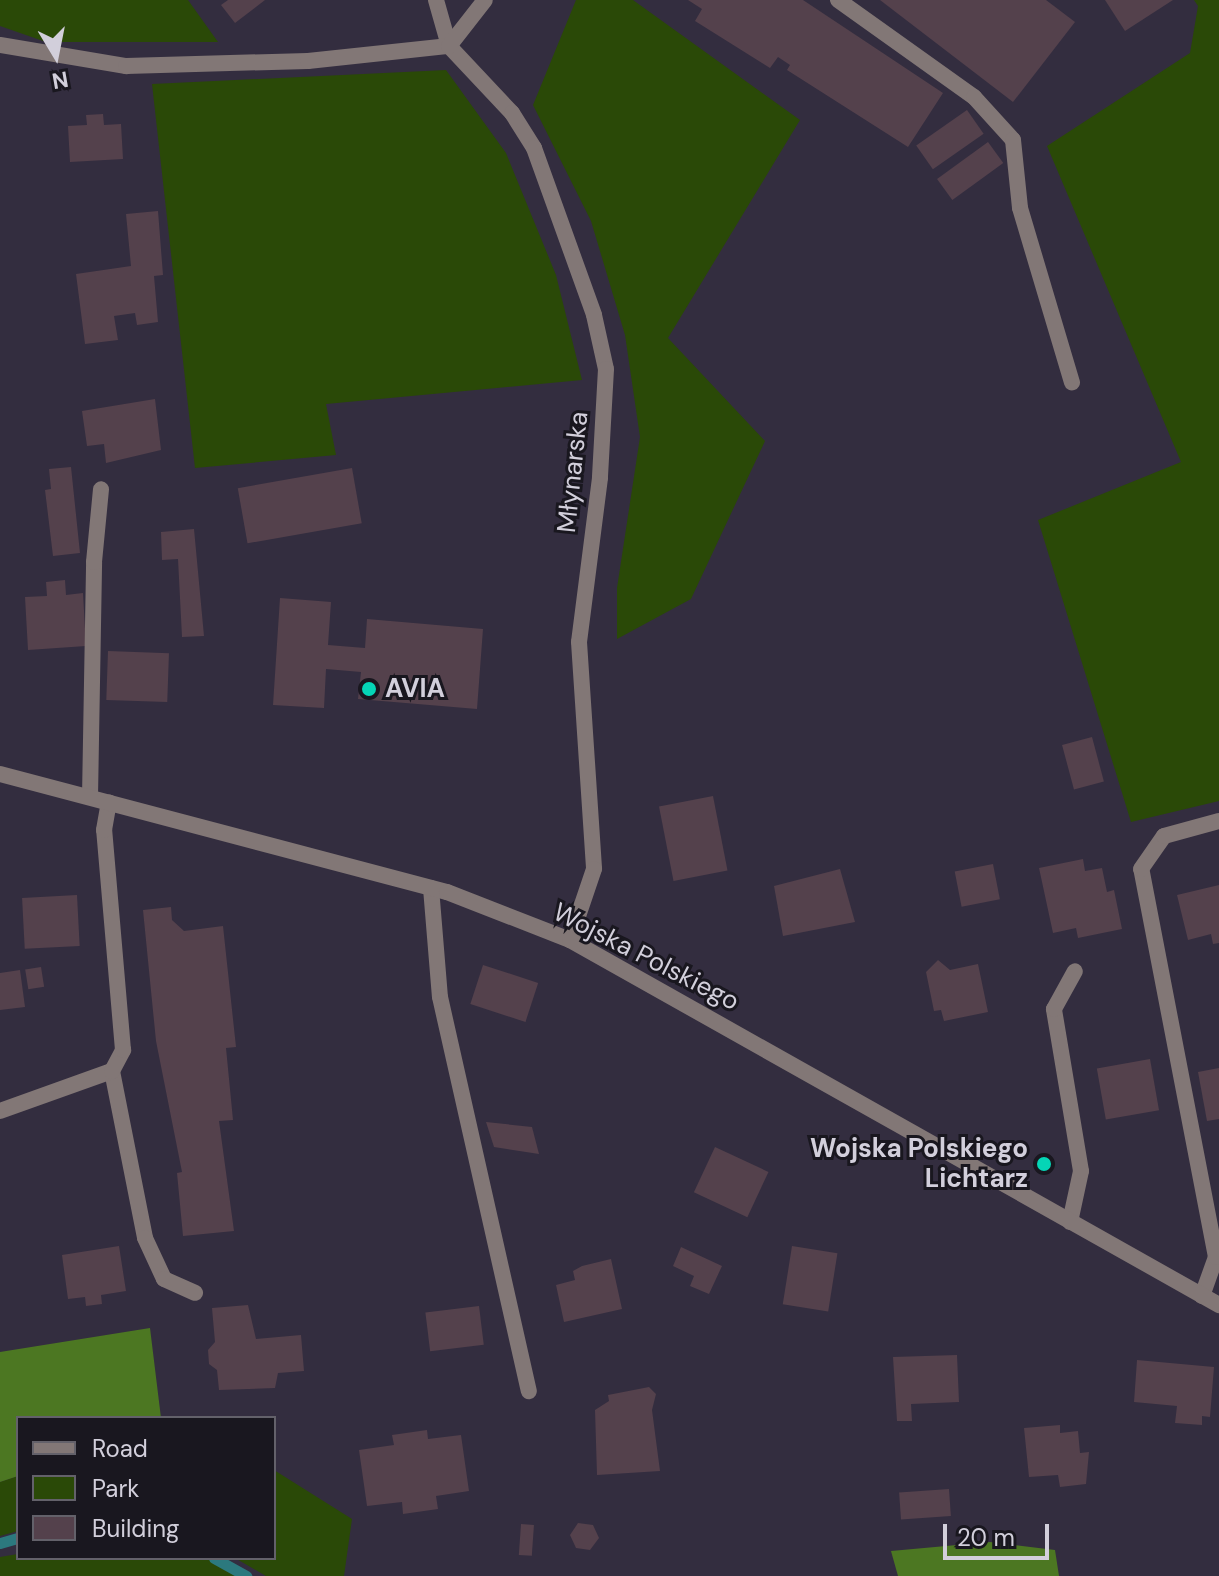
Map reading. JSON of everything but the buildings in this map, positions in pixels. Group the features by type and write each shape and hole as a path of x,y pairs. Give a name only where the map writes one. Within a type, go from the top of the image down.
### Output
{"street":[{"name":"Młynarska","path":"436,0 449,46 512,113 534,148 585,288 606,369 600,478 579,642 594,869 570,940"},
{"path":"0,45 126,66 308,61 449,46 485,0"},
{"path":"838,0 974,97 1013,140 1020,208 1072,382"},
{"path":"90,797 94,562 101,489"},
{"name":"Wojska Polskiego","path":"0,774 431,888 570,940 1219,1305"},
{"path":"109,802 104,830 123,1050 112,1071 145,1238 164,1279 195,1293"},
{"path":"1202,1296 1216,1257 1141,869 1164,836 1219,821"},
{"path":"431,888 440,997 529,1391"},
{"path":"1070,1222 1081,1171 1054,1009 1075,971"},
{"path":"0,1111 112,1071"}],"green space":[{"path":"0,0 188,0 218,42 46,42 0,26"},
{"path":"576,0 633,0 800,120 668,338 765,441 691,599 617,639 617,588 640,437 625,335 591,221 533,105"},
{"path":"1194,0 1219,0 1219,801 1131,822 1038,520 1181,462 1047,146 1190,53 1198,6"},
{"path":"446,70 506,153 556,275 582,380 326,404 336,455 195,468 152,84"},
{"path":"150,1328 161,1416 16,1416 16,1477 0,1482 0,1352"},
{"path":"276,1471 352,1519 344,1576 266,1576 238,1560 276,1560"},
{"path":"16,1477 16,1532 0,1536 0,1482"},
{"path":"990,1542 1055,1550 1059,1576 898,1576 891,1551"},
{"path":"16,1554 16,1560 216,1560 245,1576 0,1576 0,1557"}],"waterway":[{"path":"0,1543 16,1539"},
{"path":"218,1560 246,1576"}],"place":[{"name":"AVIA","path":"369,689"},
{"name":"Wojska Polskiego Lichtarz","path":"1044,1164"}]}
